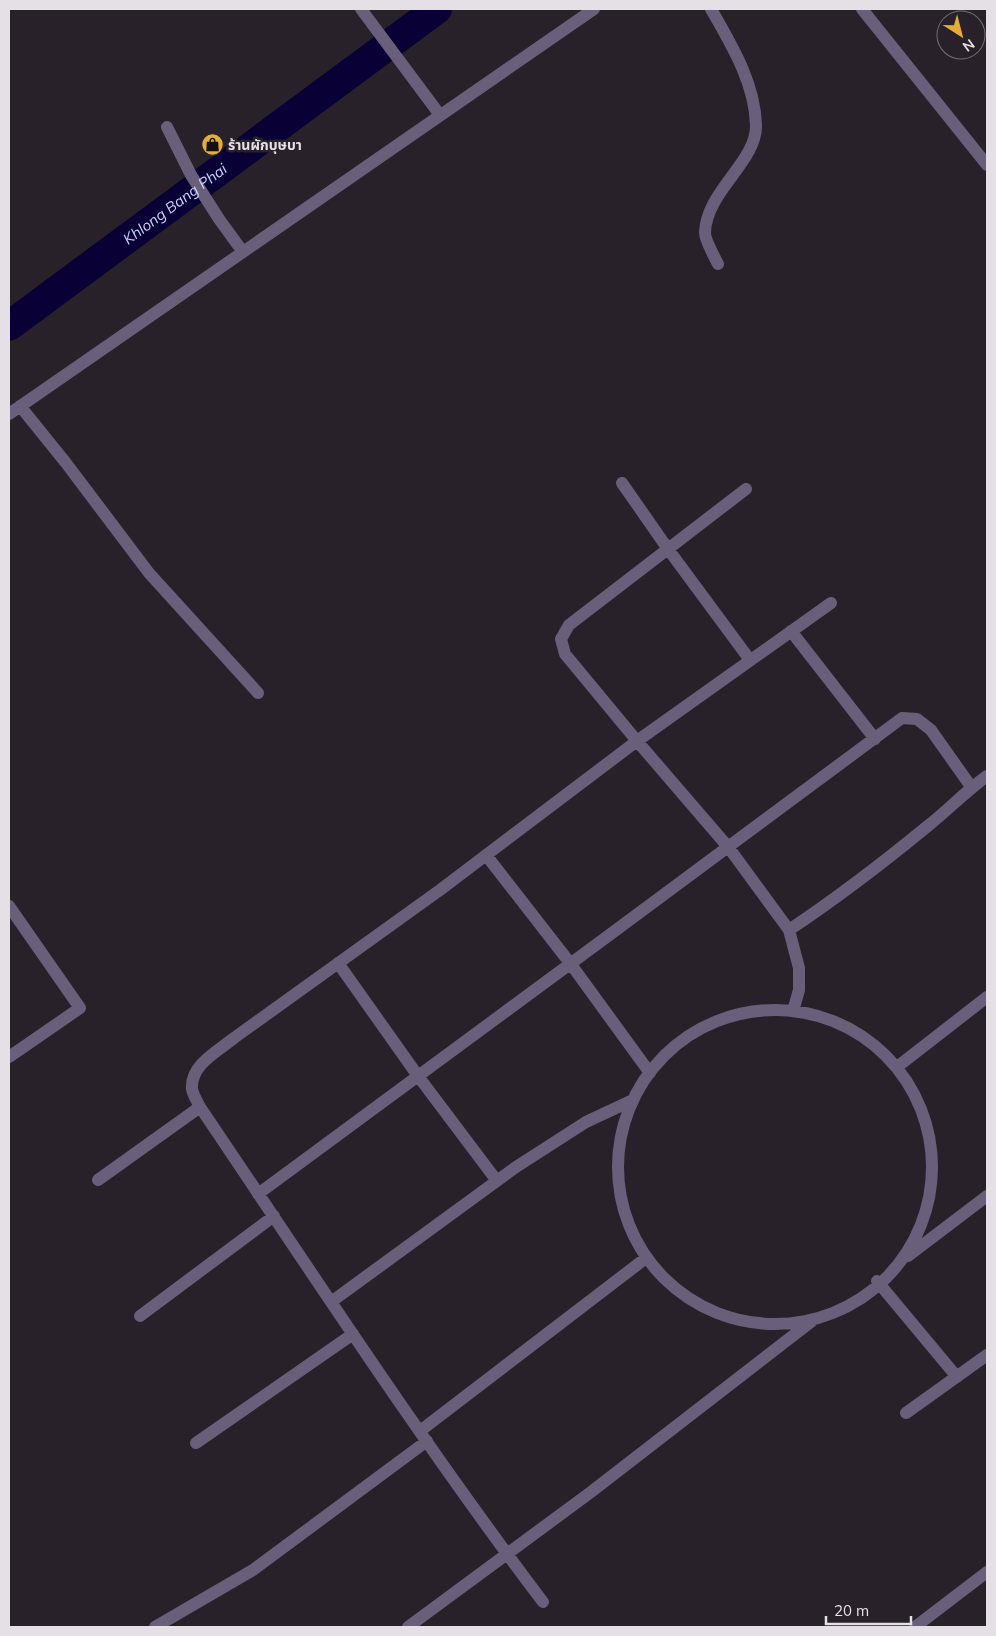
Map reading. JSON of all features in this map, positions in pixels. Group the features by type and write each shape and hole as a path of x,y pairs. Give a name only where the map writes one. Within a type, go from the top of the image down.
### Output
{"street":[{"path":"361,9 440,115"},
{"path":"258,693 149,573 66,463 14,410 594,9"},
{"path":"711,9 733,47 752,94 757,126 752,148 727,181 710,211 705,234 718,264"},
{"path":"862,9 987,165"},
{"path":"167,127 191,175 243,252"},
{"path":"622,483 750,660"},
{"path":"746,489 569,625 561,639 565,654 729,848 789,930 799,968 799,990 793,1011"},
{"path":"543,1602 506,1554 353,1334 200,1107 192,1090 193,1076 202,1063 234,1038 486,855 637,741 831,603"},
{"path":"791,631 875,739"},
{"path":"258,1194 729,848 902,718 917,719 931,730 972,788"},
{"path":"789,930 816,912 930,825 987,776"},
{"path":"486,855 570,963 650,1073"},
{"path":"9,906 80,1008 9,1057"},
{"path":"338,963 418,1076 497,1181"},
{"path":"897,1067 987,997"},
{"path":"814,1320 776,1325 738,1320 702,1307 671,1286 646,1258 630,1229 620,1197 618,1164 622,1131 633,1100 650,1073 678,1044 713,1024 752,1012 793,1011 832,1020 868,1039 897,1067 917,1096 928,1128 934,1164 930,1198 921,1230 902,1261"},
{"path":"331,1302 497,1181 586,1122 633,1100"},
{"path":"98,1180 200,1107"},
{"path":"408,1627 590,1492 814,1320 852,1301 987,1196"},
{"path":"140,1316 274,1216"},
{"path":"155,1627 253,1570 646,1258"},
{"path":"877,1281 957,1377"},
{"path":"196,1443 353,1334"},
{"path":"906,1413 987,1355"},
{"path":"915,1627 987,1572"}],"waterway":[{"name":"Khlong Bang Phai","path":"9,326 437,9"}],"place":[{"name":"ร้านผักบุษบา","path":"212,145"}]}
